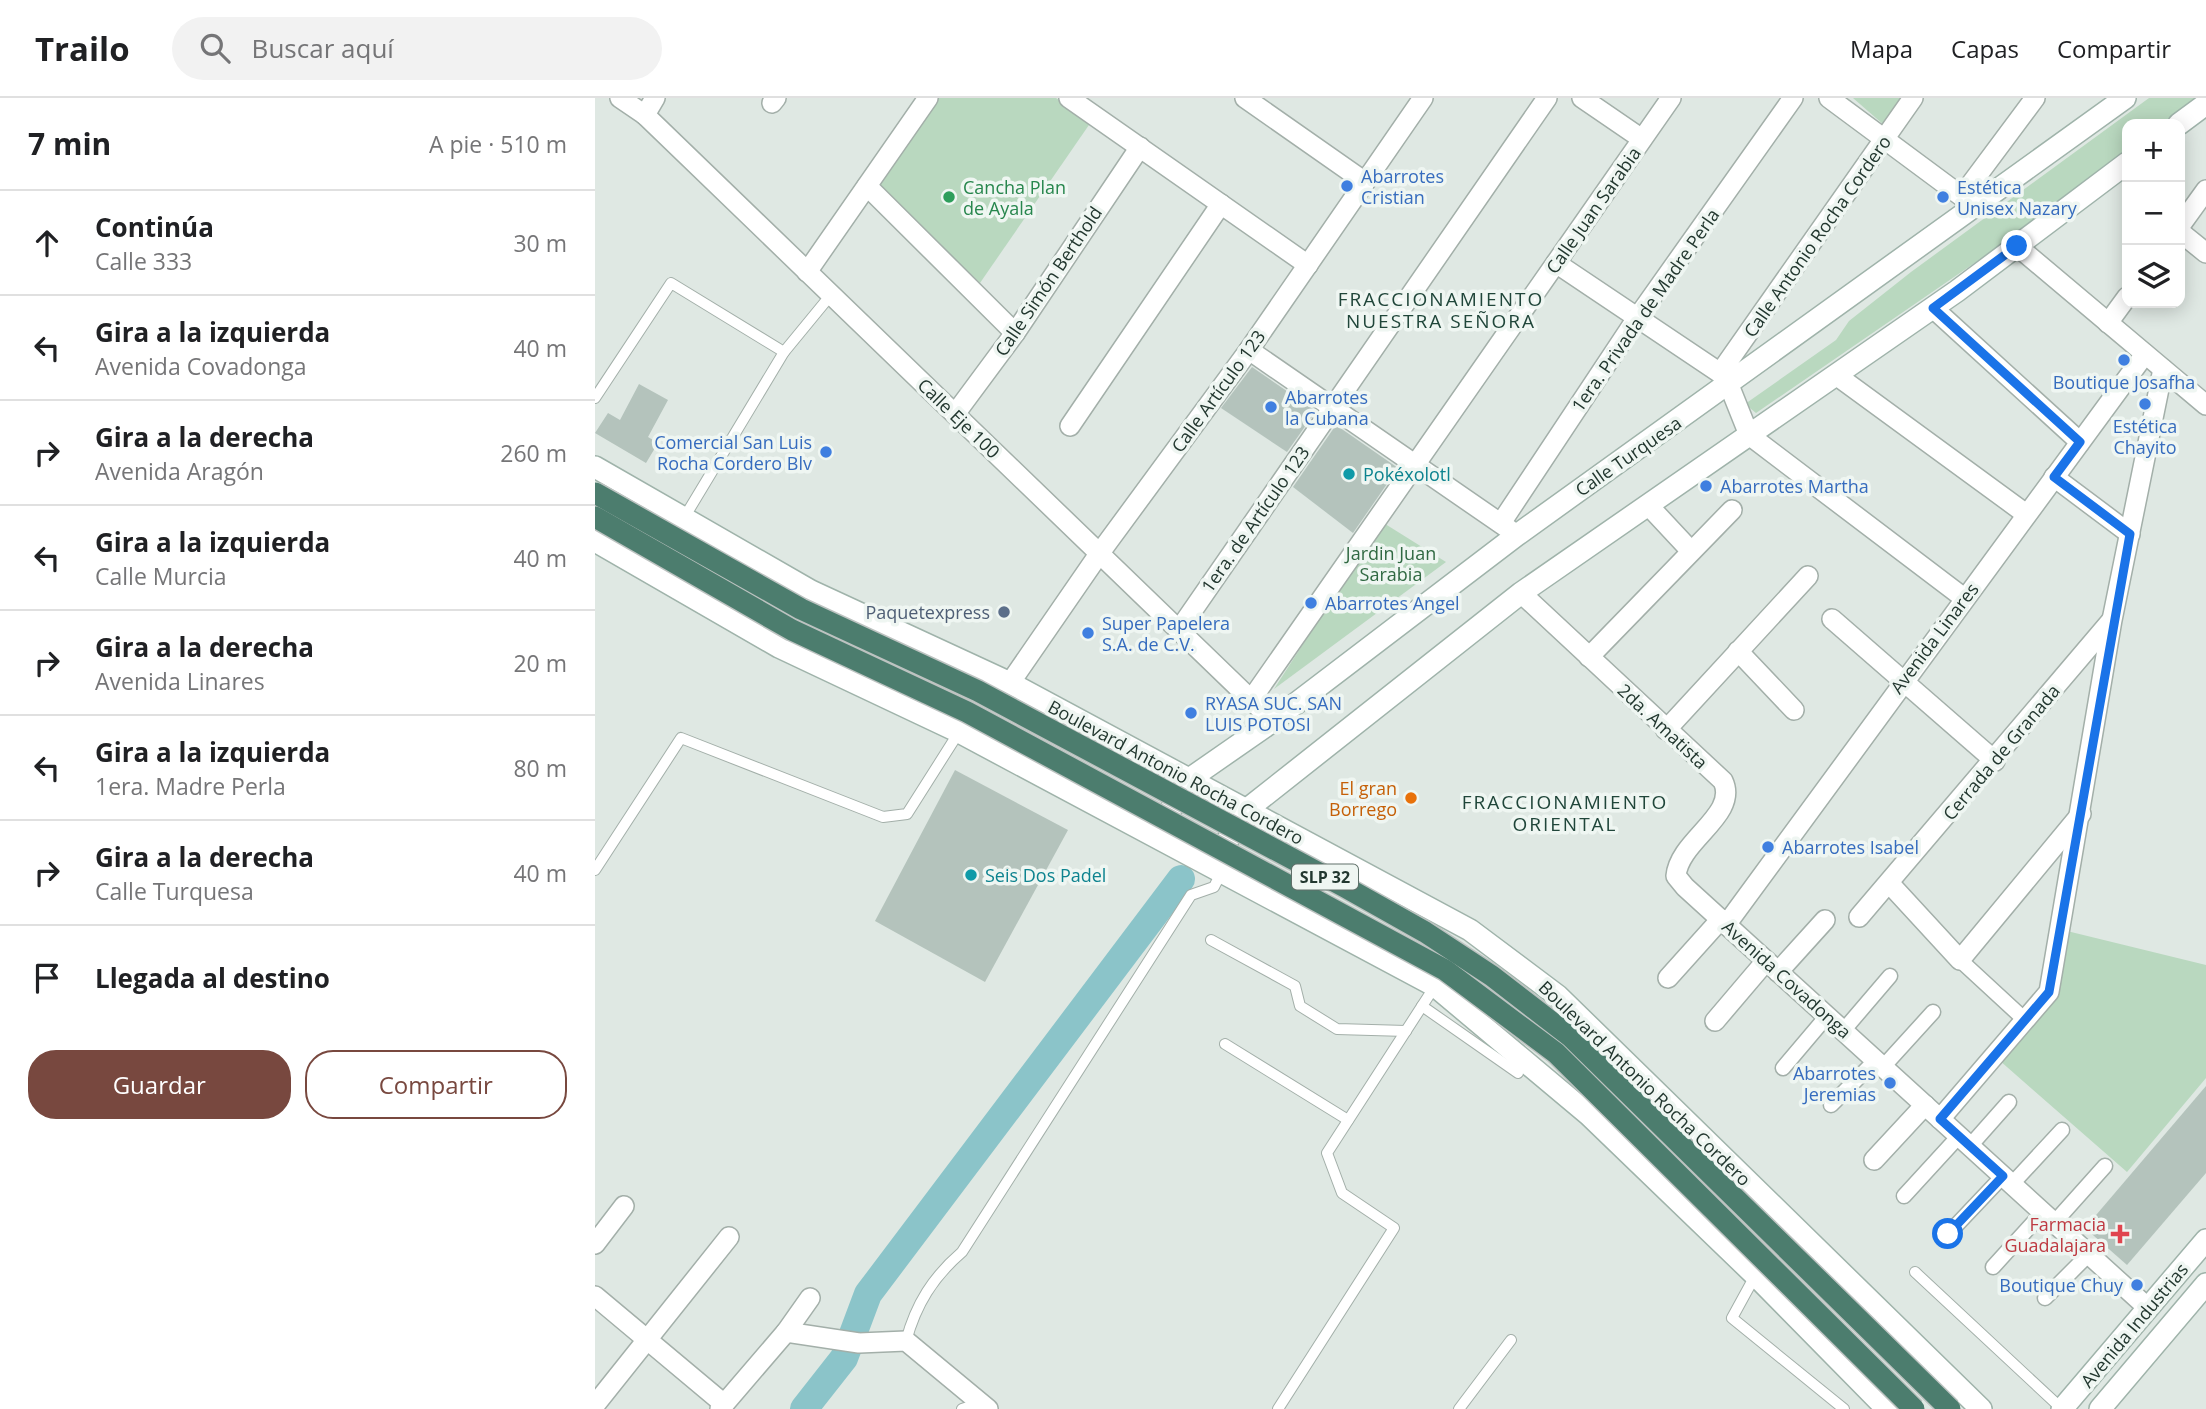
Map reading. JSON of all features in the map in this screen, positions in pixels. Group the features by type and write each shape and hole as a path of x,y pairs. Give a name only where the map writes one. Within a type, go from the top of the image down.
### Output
{"highway":[{"name":"Boulevard Antonio Rocha Cordero","path":"595,493 801,609 978,691 1345,887 1425,932 1482,969 1571,1037 1950,1409"},
{"name":"SLP 32","path":"595,517 792,630 967,712 1445,970 1556,1053 1914,1409"}],"main road":[{"name":"Calle Turquesa","path":"1156,837 1188,780 1273,722 1509,529 1724,379 1969,201 2125,98"},
{"path":"2185,120 2206,104"},
{"path":"1218,871 1245,811 1521,593 1933,308 2122,167"},
{"name":"Boulevard Antonio Rocha Cordero","path":"595,467 811,591 1010,683 1470,930 1558,996 1981,1409"},
{"name":"SLP 32","path":"595,541 779,647 959,732 1275,900 1433,989 1589,1115 1756,1276 1887,1409"},
{"path":"1091,802 1112,805 1130,795 1135,787 1139,777 1136,758 1121,742"},
{"path":"1275,900 1264,889 1261,878 1264,857 1279,842 1289,839 1305,842"},
{"name":"Avenida Industrias","path":"2062,1409 2206,1240"},
{"name":"Avenida Industrias","path":"2100,1409 2206,1284"},
{"path":"1960,1390 1973,1409"}],"street":[{"name":"Calle Eje 100","path":"620,98 650,106 830,296 1273,722"},
{"path":"807,271 928,98"},
{"path":"1069,98 1308,265"},
{"path":"1245,98 1365,183"},
{"name":"Calle Artículo 123","path":"1010,683 1099,554 1249,350 1423,98"},
{"name":"1era. de Artículo 123","path":"1179,630 1547,98"},
{"path":"1582,98 1642,139"},
{"name":"Calle Juan Sarabia","path":"1251,700 1671,98"},
{"name":"1era. Privada de Madre Perla","path":"1509,529 1637,318 1793,98"},
{"path":"1829,98 1969,201 2035,98"},
{"name":"Calle Antonio Rocha Cordero","path":"1724,379 1913,98"},
{"name":"Calle Simón Berthold","path":"955,414 1015,333 1140,147"},
{"path":"867,186 1015,333"},
{"path":"2185,219 2206,190"},
{"path":"1070,426 1221,204"},
{"path":"2185,236 2206,253"},
{"path":"2017,246 2206,405"},
{"path":"1556,263 1724,379 1749,435 1964,598"},
{"path":"2108,323 2122,304"},
{"path":"1933,308 2080,442"},
{"path":"1249,350 1509,529"},
{"name":"Avenida Linares","path":"1668,978 1723,922 2145,354"},
{"path":"1874,1160 1932,1112 2025,1020 2049,992 2112,620 2163,369"},
{"path":"1836,375 2026,514"},
{"path":"2054,477 2130,534"},
{"path":"1648,505 1690,551"},
{"path":"1589,657 1732,510"},
{"path":"1666,730 1808,576"},
{"name":"2da. Amatista","path":"1521,593 1723,781 1728,791 1725,804 1677,862 1676,876"},
{"path":"1832,619 1995,761"},
{"name":"Cerrada de Granada","path":"1860,917 2112,620"},
{"path":"1738,652 1794,710"},
{"path":"1960,960 2081,813"},
{"name":"Avenida Covadonga","path":"1676,876 1772,967 2147,1308"},
{"path":"1890,884 1960,960 2025,1020"},
{"path":"1715,1021 1825,920"},
{"path":"1843,1031 1889,976"},
{"path":"1831,1105 1933,1012"},
{"path":"1783,1068 1827,1016"},
{"path":"1904,1196 2009,1102"},
{"path":"1948,1234 2062,1130"},
{"path":"1993,1267 2105,1166"},
{"path":"595,1244 624,1206"},
{"path":"595,1405 729,1237"},
{"path":"2046,1298 2089,1254"},
{"path":"595,1296 648,1338 722,1407 796,1334 810,1298"},
{"path":"796,1334 859,1343 906,1341 977,1407"}],"lane":[{"path":"595,398 671,284 784,352"},
{"path":"684,518 784,352 830,296"},
{"path":"595,870 681,738 883,817 907,814 959,732"},
{"path":"906,1341 913,1313 938,1272 962,1252 1192,895 1214,887 1218,871 1433,989 1327,1153 1342,1193 1394,1228 1278,1409"},
{"path":"1211,940 1295,986 1300,1006 1337,1030 1406,1031"},
{"path":"1422,1006 1518,1073"},
{"path":"1225,1044 1349,1120"},
{"path":"1915,1272 2062,1409"},
{"path":"1756,1276 1732,1318 1844,1409"},
{"path":"1459,1409 1511,1340"}],"green space":[{"path":"937,98 1056,98 1091,122 980,283 877,185"},
{"path":"1853,98 1904,98 1884,125"},
{"path":"2149,98 2197,98 2170,119 2122,119 2122,156 2056,207 1756,413 1745,404 1836,340 1849,321 1911,272"},
{"name":"Jardin Juan Sarabia","path":"1382,522 1446,562 1274,689"},
{"path":"2067,931 2206,965 2206,1078 2127,1172 1999,1060 2057,993"}],"building":[{"name":"Abarrotes la Cubana","path":"1252,367 1316,411 1287,452 1221,408"},
{"path":"639,384 668,400 648,437 658,443 646,463 595,433 608,413 620,420"},
{"name":"Pokéxolotl","path":"1336,425 1398,468 1353,533 1293,487"},
{"name":"Seis Dos Padel","path":"955,770 1068,830 985,982 875,921"},
{"path":"2206,1086 2206,1173 2127,1265 2085,1228"}],"waterway":[{"path":"804,1409 844,1358 868,1294 1181,879"}],"place":[{"name":"Abarrotes Cristian","path":"1347,186"},
{"name":"Cancha Plan de Ayala","path":"949,197"},
{"name":"Estética Unisex Nazary","path":"1943,197"},
{"name":"Boutique Josafha","path":"2124,360"},
{"name":"Estética Chayito","path":"2145,404"},
{"name":"Abarrotes la Cubana","path":"1271,407"},
{"name":"Comercial San Luis Rocha Cordero Blv","path":"826,452"},
{"name":"Pokéxolotl","path":"1349,474"},
{"name":"Abarrotes Martha","path":"1706,486"},
{"name":"Abarrotes Angel","path":"1311,603"},
{"name":"Paquetexpress","path":"1004,612"},
{"name":"Super Papelera S.A. de C.V.","path":"1088,633"},
{"name":"RYASA SUC. SAN LUIS POTOSI","path":"1191,713"},
{"name":"El gran Borrego","path":"1411,798"},
{"name":"Abarrotes Isabel","path":"1768,847"},
{"name":"Seis Dos Padel","path":"971,875"},
{"name":"Abarrotes Jeremias","path":"1890,1083"},
{"name":"Farmacia Guadalajara","path":"2120,1234"},
{"name":"Boutique Chuy","path":"2137,1285"}],"district":[{"name":"FRACCIONAMIENTO NUESTRA SEÑORA","path":"1441,310"},
{"name":"FRACCIONAMIENTO ORIENTAL","path":"1565,813"}],"route":[{"path":"1948,1234 2003,1176 1940,1119 2049,992 2112,620 2130,534 2054,477 2080,442 1933,308 2017,246"}]}
